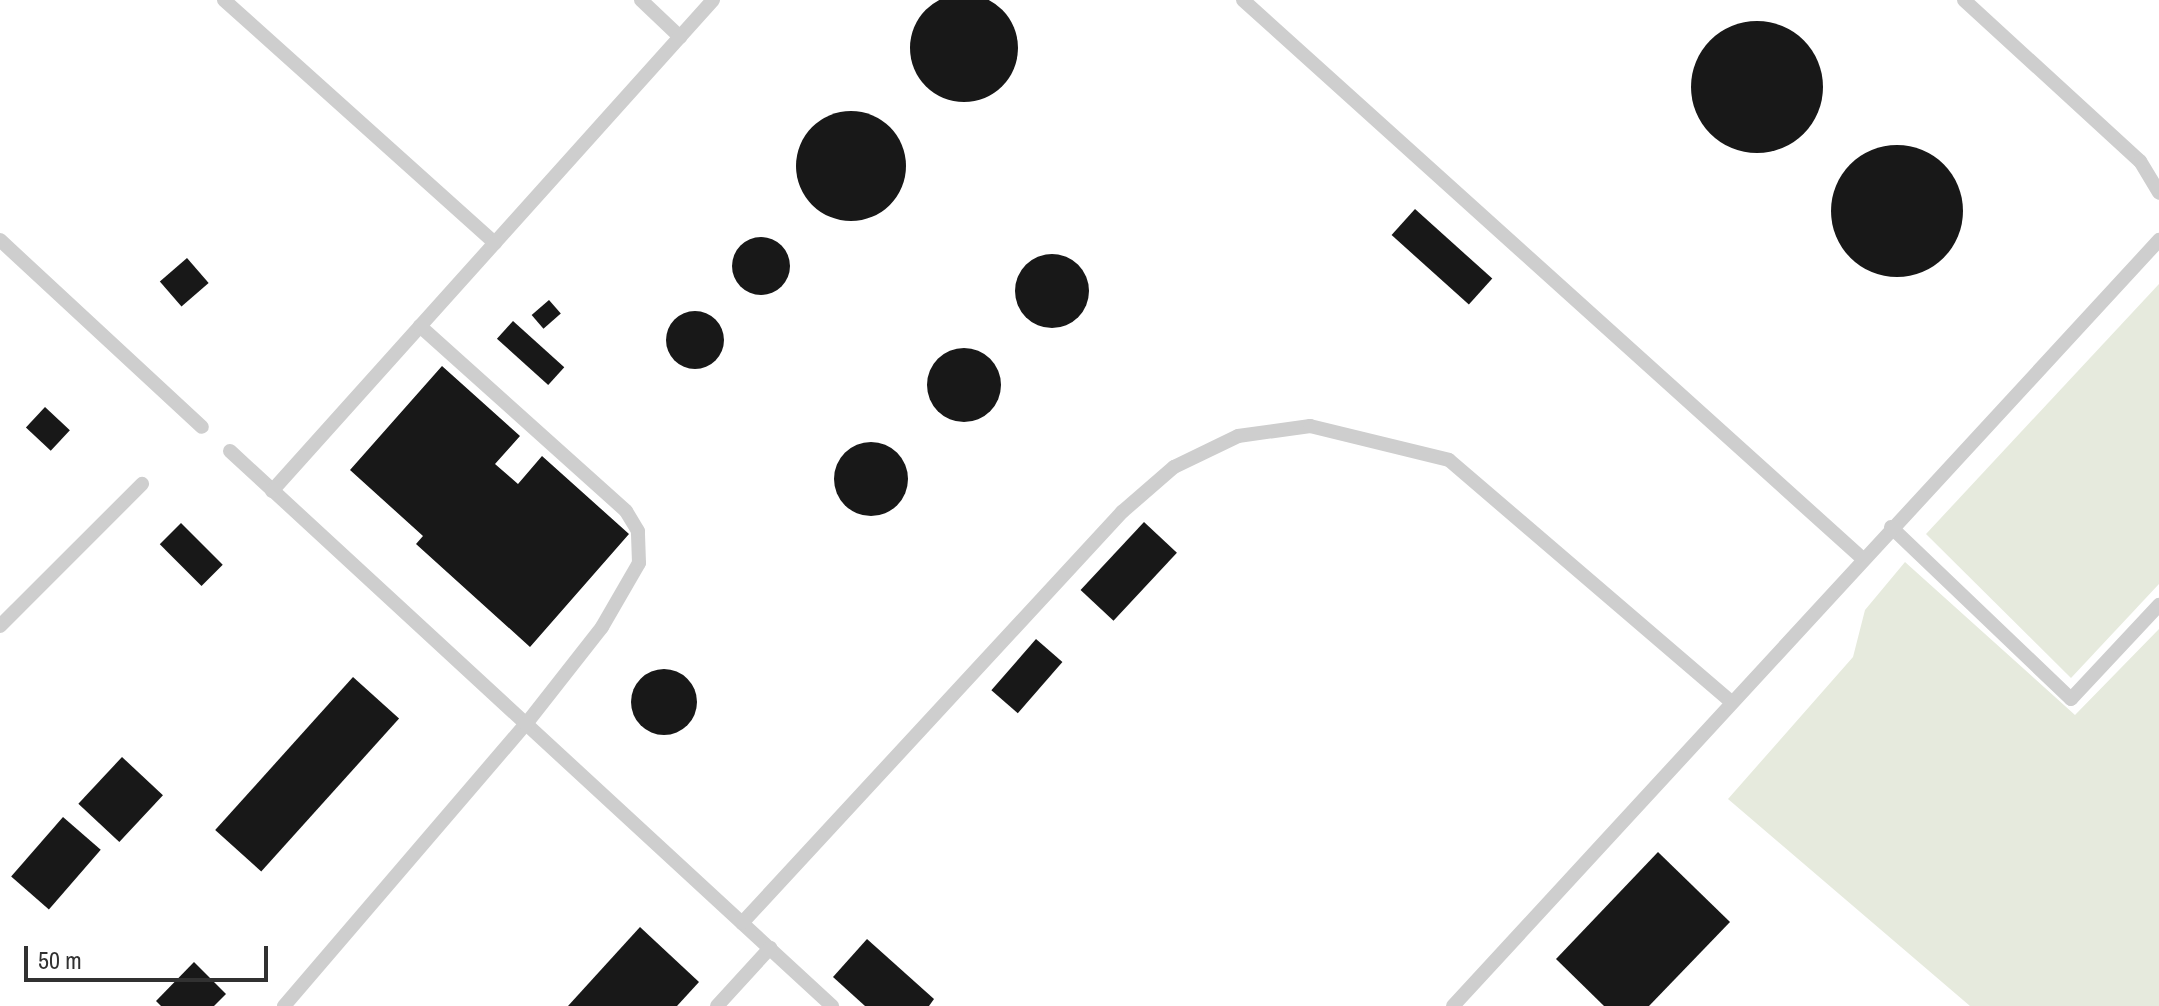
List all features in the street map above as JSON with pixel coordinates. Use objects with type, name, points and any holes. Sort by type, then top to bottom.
[{"type":"lane","points":[[224,0],[495,243]]},
{"type":"lane","points":[[641,0],[680,37]]},
{"type":"lane","points":[[272,491],[713,0]]},
{"type":"lane","points":[[1243,0],[1863,559]]},
{"type":"lane","points":[[1964,0],[2140,161],[2159,193]]},
{"type":"lane","points":[[0,240],[202,427]]},
{"type":"lane","points":[[1453,1006],[1730,701],[2159,240]]},
{"type":"lane","points":[[284,1006],[526,724],[602,627],[639,563],[638,531],[626,511],[420,326]]},
{"type":"lane","points":[[742,923],[1122,512],[1174,467],[1238,436],[1310,426],[1449,460],[1730,701]]},
{"type":"lane","points":[[230,451],[832,1006]]},
{"type":"lane","points":[[0,626],[142,484]]},
{"type":"lane","points":[[1891,527],[2071,699],[2159,605]]},
{"type":"lane","points":[[717,1006],[770,948]]},
{"type":"shaded area","points":[[2159,284],[2159,584],[2071,678],[1926,534]]},
{"type":"shaded area","points":[[1905,562],[2075,715],[2159,629],[2159,1006],[1970,1006],[1728,799],[1853,657],[1865,610]]},
{"type":"building","points":[[964,-6],[985,-2],[1002,10],[1014,27],[1018,48],[1014,69],[1002,86],[985,98],[964,102],[943,98],[926,86],[914,69],[910,48],[914,27],[926,10],[943,-2]]},
{"type":"building","points":[[1757,21],[1782,26],[1804,40],[1818,62],[1823,87],[1818,112],[1804,134],[1782,148],[1757,153],[1732,148],[1710,134],[1696,112],[1691,87],[1696,62],[1710,40],[1732,26]]},
{"type":"building","points":[[851,111],[872,115],[890,127],[902,145],[906,166],[902,187],[890,205],[872,217],[851,221],[830,217],[812,205],[800,187],[796,166],[800,145],[812,127],[830,115]]},
{"type":"building","points":[[1897,145],[1922,150],[1944,164],[1958,186],[1963,211],[1958,236],[1944,258],[1922,272],[1897,277],[1872,272],[1850,258],[1836,236],[1831,211],[1836,186],[1850,164],[1872,150]]},
{"type":"building","points":[[1415,209],[1492,279],[1469,305],[1392,235]]},
{"type":"building","points":[[761,237],[782,245],[790,266],[782,287],[761,295],[740,287],[732,266],[740,245]]},
{"type":"building","points":[[1059,254],[1079,264],[1087,277],[1087,305],[1079,318],[1066,326],[1045,328],[1025,318],[1017,305],[1015,284],[1025,264],[1038,256]]},
{"type":"building","points":[[187,258],[209,283],[181,307],[160,282]]},
{"type":"building","points":[[549,300],[561,314],[543,329],[532,315]]},
{"type":"building","points":[[695,311],[716,319],[724,340],[716,361],[695,369],[674,361],[666,340],[674,319]]},
{"type":"building","points":[[513,321],[564,367],[548,385],[497,339]]},
{"type":"building","points":[[971,348],[991,358],[999,371],[999,399],[991,412],[978,420],[957,422],[937,412],[929,399],[927,378],[937,358],[950,350]]},
{"type":"building","points":[[442,366],[520,436],[495,464],[518,484],[542,456],[629,534],[530,647],[416,544],[423,536],[350,470]]},
{"type":"building","points":[[45,407],[70,430],[51,451],[26,427]]},
{"type":"building","points":[[864,442],[878,442],[892,448],[902,458],[908,479],[906,493],[892,510],[878,516],[864,516],[850,510],[840,500],[834,486],[834,472],[840,458],[850,448]]},
{"type":"building","points":[[1144,522],[1177,553],[1113,621],[1081,590]]},
{"type":"building","points":[[181,523],[223,565],[202,586],[160,544]]},
{"type":"building","points":[[1036,639],[1062,662],[1018,713],[991,690]]},
{"type":"building","points":[[664,669],[677,671],[687,679],[695,689],[695,715],[687,725],[677,733],[664,735],[651,733],[641,725],[633,715],[631,702],[633,689],[641,679],[651,671]]},
{"type":"building","points":[[353,677],[399,718],[261,872],[215,830]]},
{"type":"building","points":[[122,757],[163,795],[119,842],[78,804]]},
{"type":"building","points":[[63,817],[101,850],[49,909],[11,877]]},
{"type":"building","points":[[1658,852],[1730,922],[1649,1006],[1604,1006],[1556,959]]},
{"type":"building","points":[[640,927],[699,982],[677,1006],[568,1006]]},
{"type":"building","points":[[867,939],[934,999],[929,1006],[865,1006],[833,977]]},
{"type":"building","points":[[194,962],[226,994],[214,1006],[161,1006],[156,1001]]}]
